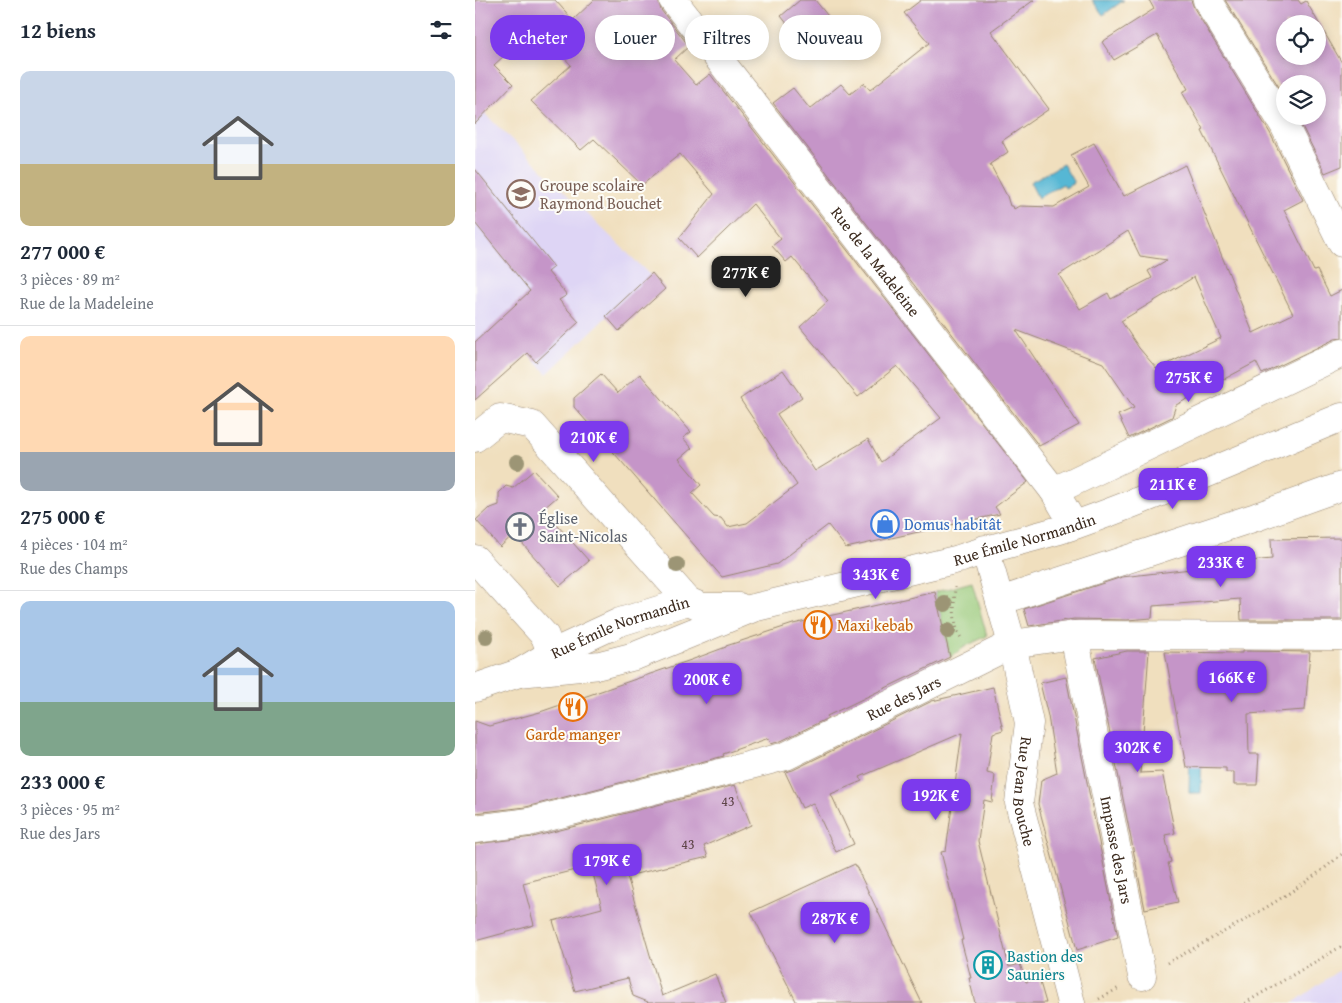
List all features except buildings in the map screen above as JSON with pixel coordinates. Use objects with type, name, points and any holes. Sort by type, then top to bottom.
[{"type":"street","name":"Rue de la Madeleine","points":[[673,0],[1054,491],[1074,525]]},
{"type":"street","points":[[1207,0],[1284,125],[1342,243]]},
{"type":"street","points":[[1054,491],[1342,353]]},
{"type":"street","name":"Rue Émile Normandin","points":[[519,673],[600,665],[635,656],[753,608],[959,559],[985,549],[1074,525],[1170,489],[1342,417]]},
{"type":"street","points":[[475,438],[500,418],[532,425],[689,601]]},
{"type":"street","points":[[1000,600],[1342,486]]},
{"type":"street","name":"Rue Jean Bouche","points":[[985,549],[1012,644],[1029,723],[1019,803],[1071,1003]]},
{"type":"street","points":[[475,559],[545,636],[551,654]]},
{"type":"street","name":"Rue Émile Normandin","points":[[475,688],[519,673],[551,654],[619,622],[689,601],[702,607],[753,608]]},
{"type":"street","name":"Rue des Jars","points":[[475,829],[529,822],[787,756],[1012,644],[1074,635],[1342,636]]},
{"type":"street","name":"Impasse des Jars","points":[[1074,635],[1142,976]]},
{"type":"path","points":[[959,559],[954,600],[958,634],[966,646],[987,656]]},
{"type":"path","points":[[1091,1003],[1237,925],[1319,874],[1342,854]]},
{"type":"path","points":[[1245,1003],[1342,946]]},
{"type":"shaded area","name":"Groupe scolaire Raymond Bouchet","points":[[475,104],[650,275],[547,374],[528,354],[475,400]]},
{"type":"shaded area","points":[[1342,968],[1342,1003],[1293,1003]]},
{"type":"green space","points":[[972,582],[987,636],[966,646],[950,657],[935,592]]},
{"type":"water","points":[[1092,0],[1124,0],[1103,15]]},
{"type":"water","points":[[1063,164],[1074,183],[1065,188],[1063,184],[1038,198],[1030,182]]},
{"type":"water","points":[[1190,745],[1202,746],[1201,793],[1189,793]]},
{"type":"place","name":"Groupe scolaire Raymond Bouchet","points":[[521,194]]},
{"type":"place","name":"Domus habitât","points":[[885,524]]},
{"type":"place","name":"Église Saint-Nicolas","points":[[520,527]]},
{"type":"place","name":"Maxi kebab","points":[[818,625]]},
{"type":"place","name":"Garde manger","points":[[573,707]]},
{"type":"place","name":"Bastion des Sauniers","points":[[988,965]]}]
